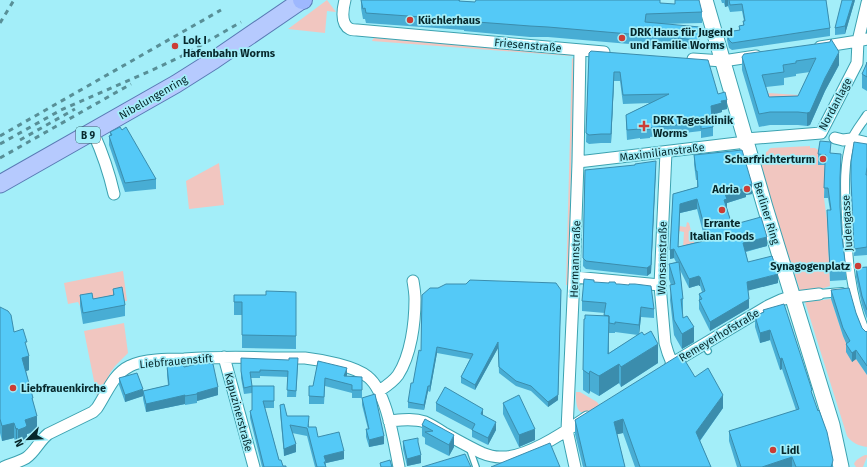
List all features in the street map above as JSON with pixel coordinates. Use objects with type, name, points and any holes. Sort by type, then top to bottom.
[{"type":"main road","name":"Berliner Ring","points":[[705,0],[746,141],[763,207],[793,297],[832,425],[840,467]]},
{"type":"main road","name":"Nibelungenring","points":[[0,184],[176,84],[214,60],[299,1]]},
{"type":"main road","name":"Berliner Ring","points":[[832,425],[851,467]]},
{"type":"street","name":"Friesenstraße","points":[[345,0],[343,14],[344,21],[349,28],[356,30],[616,53]]},
{"type":"street","name":"Nordanlage","points":[[746,141],[830,136],[857,63],[863,40],[867,3]]},
{"type":"street","points":[[812,48],[863,40]]},
{"type":"street","name":"Hermannstraße","points":[[575,467],[567,430],[578,162],[580,50]]},
{"type":"street","points":[[686,59],[723,61],[766,55]]},
{"type":"street","name":"Judengasse","points":[[867,115],[852,139],[847,159],[845,202],[853,290],[858,312],[867,334]]},
{"type":"street","points":[[93,132],[104,158],[114,194]]},
{"type":"street","points":[[830,136],[843,140],[852,139],[867,143]]},
{"type":"street","name":"Maximilianstraße","points":[[578,162],[746,141]]},
{"type":"street","name":"Wonsamstraße","points":[[666,152],[660,285],[665,343],[672,363]]},
{"type":"street","points":[[574,277],[660,285]]},
{"type":"street","points":[[400,467],[389,422],[379,391],[397,376],[404,364],[410,343],[414,316],[415,298],[413,281]]},
{"type":"street","points":[[819,294],[853,290]]},
{"type":"street","name":"Remeyerhofstraße","points":[[660,371],[672,363],[706,347],[768,306],[781,300],[793,297],[819,294]]},
{"type":"street","name":"Liebfrauenstift","points":[[4,467],[26,457],[48,434],[94,412],[98,408],[114,379],[130,366],[139,363],[162,360],[224,357],[305,358],[338,364],[353,369],[368,377],[379,391]]},
{"type":"street","name":"Kapuzinerstraße","points":[[224,357],[254,467]]},
{"type":"street","points":[[389,422],[408,420],[426,423],[469,447],[499,458],[533,449],[567,430],[596,411]]},
{"type":"lane","points":[[469,447],[476,467]]},
{"type":"shaded area","points":[[327,0],[336,12],[327,11],[325,33],[288,29]]},
{"type":"shaded area","points":[[374,38],[570,54],[573,55],[372,41]]},
{"type":"shaded area","points":[[574,57],[568,285],[566,285],[572,59]]},
{"type":"shaded area","points":[[768,93],[799,95],[801,98],[772,107]]},
{"type":"shaded area","points":[[810,146],[810,148],[815,148],[820,151],[826,166],[824,198],[827,221],[830,286],[800,291],[782,240],[759,161],[763,160],[766,152],[771,148]]},
{"type":"shaded area","points":[[219,163],[224,205],[189,209],[186,181]]},
{"type":"shaded area","points":[[687,222],[689,223],[695,246],[683,248],[684,232],[679,231],[679,226],[686,227]]},
{"type":"shaded area","points":[[123,271],[127,301],[80,306],[78,302],[68,304],[64,283]]},
{"type":"shaded area","points":[[831,299],[843,336],[850,350],[867,375],[867,447],[856,444],[847,436],[805,302]]},
{"type":"shaded area","points":[[124,323],[128,353],[110,373],[98,401],[84,331]]},
{"type":"shaded area","points":[[576,392],[580,392],[597,402],[599,405],[587,412],[580,412],[577,406]]},
{"type":"shaded area","points":[[867,455],[867,457],[863,467],[856,467],[854,464],[856,461]]},
{"type":"building","points":[[361,0],[459,0],[475,2],[476,0],[660,0],[660,3],[675,4],[675,0],[699,0],[702,12],[646,14],[645,22],[700,27],[699,40],[366,13],[365,8],[363,9]]},
{"type":"building","points":[[729,0],[826,0],[830,28],[732,43],[729,40],[727,32],[740,30],[739,26],[744,25],[743,21],[745,21],[742,4],[730,5]]},
{"type":"building","points":[[842,0],[853,0],[845,26],[835,28]]},
{"type":"building","points":[[831,39],[839,52],[825,78],[810,112],[770,112],[759,114],[742,57],[744,54],[830,42]],"holes":[[[816,58],[798,96],[769,97],[762,75],[784,72],[783,65],[796,63],[796,61]]]},
{"type":"building","points":[[591,51],[708,60],[718,94],[725,92],[727,100],[711,106],[713,127],[701,129],[701,122],[649,128],[650,129],[627,130],[626,115],[669,94],[623,95],[620,72],[614,72],[611,134],[589,135],[586,133],[589,53]]},
{"type":"building","points":[[867,62],[867,77],[862,74]]},
{"type":"building","points":[[120,127],[122,130],[126,127],[156,179],[125,183],[109,136],[112,135],[110,132]]},
{"type":"building","points":[[820,141],[831,142],[830,153],[841,154],[840,207],[846,269],[830,270],[827,210],[831,210],[828,188],[824,188],[826,155],[818,154]]},
{"type":"building","points":[[854,142],[867,144],[867,247],[854,249],[851,162]]},
{"type":"building","points":[[742,150],[752,184],[746,186],[746,188],[725,194],[727,199],[724,200],[732,225],[761,217],[767,237],[743,243],[748,262],[772,256],[778,274],[747,282],[749,299],[710,322],[699,300],[702,299],[699,294],[705,291],[700,277],[689,279],[674,249],[670,250],[673,194],[698,187],[694,155]],"holes":[[[697,199],[708,240],[678,247],[680,204]]]},
{"type":"building","points":[[656,161],[651,265],[647,268],[586,261],[583,258],[585,170],[635,165]]},
{"type":"building","points":[[679,262],[683,299],[681,299],[683,318],[687,316],[694,327],[682,334],[674,320],[670,285],[675,284],[669,264]]},
{"type":"building","points":[[867,267],[867,310],[862,296],[856,268]]},
{"type":"building","points":[[584,279],[594,280],[594,282],[615,282],[616,284],[651,286],[654,309],[641,307],[639,325],[615,322],[615,324],[609,323],[609,316],[604,315],[606,303],[582,301]]},
{"type":"building","points":[[470,280],[556,283],[561,290],[558,395],[548,402],[531,386],[516,381],[499,367],[498,342],[475,385],[461,377],[473,354],[437,347],[430,386],[428,386],[424,405],[408,402],[419,350],[421,351],[422,295],[430,288],[438,288],[446,284],[466,284]]},
{"type":"building","points":[[122,287],[125,305],[83,313],[80,295],[92,293],[93,299],[114,295],[113,289]]},
{"type":"building","points":[[849,288],[862,328],[866,332],[867,331],[867,366],[856,350],[852,353],[846,344],[850,341],[843,328],[831,290]]},
{"type":"building","points":[[266,291],[296,292],[296,336],[242,335],[242,302],[234,302],[234,295],[266,295]]},
{"type":"building","points":[[784,304],[812,390],[811,391],[827,432],[833,460],[831,467],[796,467],[792,457],[762,467],[741,467],[729,431],[799,409],[782,358],[780,359],[770,330],[760,333],[755,316],[764,312],[763,310]]},
{"type":"building","name":"Liebfrauenkirche","points":[[0,307],[8,311],[11,315],[14,332],[23,329],[27,342],[25,342],[29,356],[22,358],[37,416],[25,420],[27,426],[18,430],[17,428],[16,429],[14,423],[2,426],[0,419]]},
{"type":"building","points":[[585,315],[609,316],[608,354],[642,332],[644,335],[651,331],[658,344],[621,367],[619,364],[599,376],[590,371],[589,374],[583,370]]},
{"type":"building","points":[[681,354],[695,377],[708,368],[723,395],[696,432],[711,467],[640,467],[623,419],[614,422],[625,467],[586,467],[575,420]]},
{"type":"building","points":[[241,358],[289,360],[289,358],[298,358],[296,391],[287,390],[288,371],[260,370],[260,372],[250,372],[252,386],[244,388],[241,371]]},
{"type":"building","points":[[318,361],[347,368],[344,376],[362,377],[362,390],[352,390],[352,385],[325,378],[324,397],[309,396],[309,386],[313,386]]},
{"type":"building","points":[[205,362],[213,364],[218,387],[197,394],[185,395],[146,404],[143,391],[169,385],[167,366],[183,363],[184,367]]},
{"type":"building","points":[[137,373],[143,389],[125,395],[119,378]]},
{"type":"building","points":[[252,386],[274,386],[274,401],[263,401],[279,460],[281,460],[283,466],[286,467],[264,467],[250,411],[252,410]]},
{"type":"building","points":[[445,387],[483,409],[481,414],[496,422],[488,438],[472,430],[475,424],[436,403]]},
{"type":"building","points":[[375,394],[384,436],[369,440],[366,429],[369,429],[362,398]]},
{"type":"building","points":[[519,395],[535,429],[519,435],[503,403]]},
{"type":"building","points":[[284,404],[287,416],[309,416],[308,427],[316,427],[318,437],[339,432],[344,451],[324,456],[326,467],[317,467],[307,428],[290,425],[296,444],[284,449],[280,405]]},
{"type":"building","points":[[425,419],[454,435],[449,445],[425,432],[433,431],[422,425]]},
{"type":"building","points":[[418,438],[421,455],[407,459],[403,441]]},
{"type":"building","points":[[550,443],[560,467],[491,467]]},
{"type":"building","points":[[465,454],[471,467],[422,467]]},
{"type":"building","points":[[390,460],[392,467],[381,467],[380,463]]},
{"type":"railway","points":[[0,23],[14,0]]},
{"type":"railway","points":[[0,136],[221,10]]},
{"type":"railway","points":[[0,144],[61,110],[184,55],[241,22]]},
{"type":"railway","points":[[0,158],[131,84]]},
{"type":"railway","points":[[20,140],[75,109]]},
{"type":"place","name":"Küchlerhaus","points":[[410,20]]},
{"type":"place","name":"DRK Haus für Jugend und Familie Worms","points":[[622,38]]},
{"type":"place","name":"Lok I Hafenbahn Worms","points":[[175,46]]},
{"type":"place","name":"DRK Tagesklinik Worms","points":[[644,126]]},
{"type":"place","name":"Scharfrichterturm","points":[[823,159]]},
{"type":"place","name":"Adria","points":[[747,189]]},
{"type":"place","name":"Errante Italian Foods","points":[[722,210]]},
{"type":"place","name":"Synagogenplatz","points":[[858,266]]},
{"type":"place","name":"Liebfrauenkirche","points":[[13,388]]},
{"type":"place","name":"Lidl","points":[[773,450]]}]
